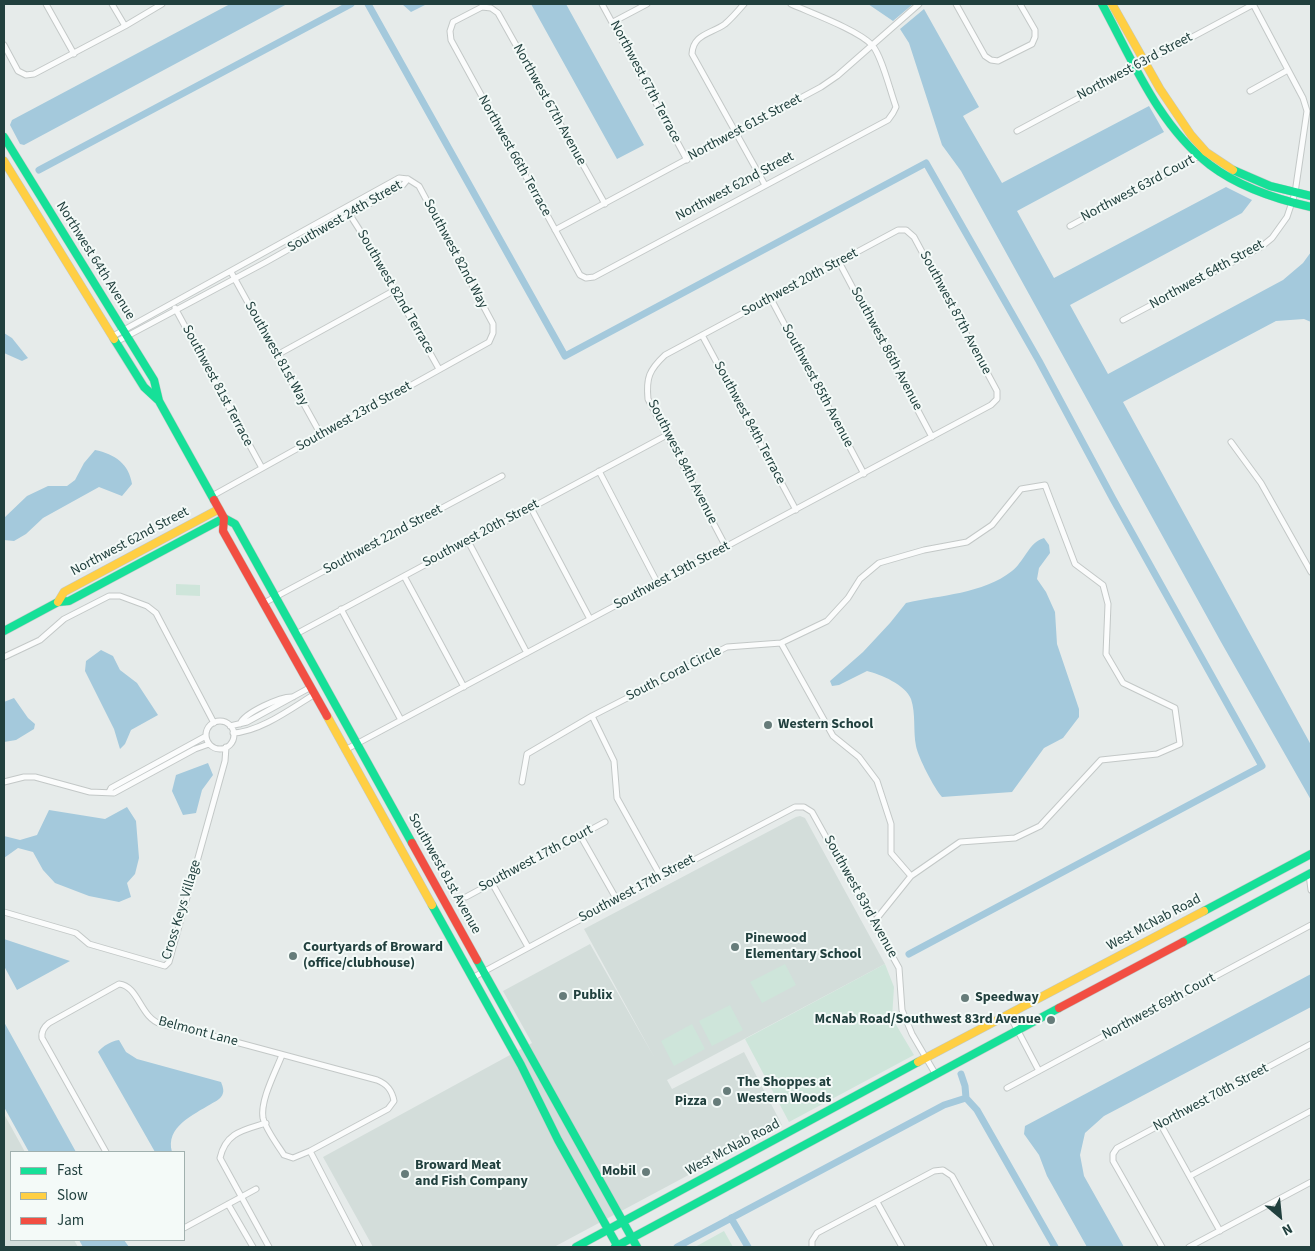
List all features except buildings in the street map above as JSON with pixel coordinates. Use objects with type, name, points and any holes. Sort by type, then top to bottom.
[{"type":"street","points":[[46,4],[74,54]]},
{"type":"street","points":[[112,4],[125,26]]},
{"type":"street","points":[[4,45],[18,71],[26,75],[34,74],[74,54],[162,4]]},
{"type":"street","name":"Northwest 67th Terrace","points":[[602,4],[686,160]]},
{"type":"street","points":[[613,22],[647,4]]},
{"type":"street","points":[[744,4],[723,25],[699,38],[692,45],[692,54],[765,185]]},
{"type":"street","points":[[791,4],[855,34],[872,45]]},
{"type":"street","name":"Northwest 61st Street","points":[[555,230],[821,87],[919,4]]},
{"type":"street","points":[[956,4],[985,56],[990,60],[998,61],[1032,44],[1035,37],[1035,30],[1020,4]]},
{"type":"street","points":[[1102,4],[1159,108],[1178,135],[1199,156],[1233,180],[1266,196],[1311,207]]},
{"type":"street","points":[[1112,4],[1168,103],[1206,152],[1238,172],[1269,186],[1311,196]]},
{"type":"street","name":"Northwest 63rd Street","points":[[1017,130],[1254,4]]},
{"type":"street","name":"Northwest 64th Street","points":[[1123,320],[1261,247],[1280,228],[1287,217],[1295,193],[1307,111],[1303,98],[1254,4]]},
{"type":"street","name":"Northwest 66th Terrace","points":[[491,8],[482,7],[453,22],[450,31],[451,40],[580,275],[586,278]]},
{"type":"street","name":"Northwest 67th Avenue","points":[[491,8],[498,12],[605,204]]},
{"type":"street","name":"Northwest 62nd Street","points":[[586,278],[594,277],[888,120],[896,107],[882,64],[872,45]]},
{"type":"street","points":[[1250,91],[1288,70]]},
{"type":"street","name":"Northwest 64th Avenue","points":[[4,137],[154,380],[159,401],[212,496]]},
{"type":"street","name":"Northwest 63rd Court","points":[[1070,226],[1206,152]]},
{"type":"street","name":"Northwest 64th Avenue","points":[[4,161],[144,387],[159,401]]},
{"type":"street","points":[[15,180],[26,174]]},
{"type":"street","name":"Southwest 24th Street","points":[[126,334],[172,304],[399,178],[408,179]]},
{"type":"street","name":"Southwest 24th Street","points":[[115,339],[176,311],[235,279],[403,185],[408,179]]},
{"type":"street","name":"Southwest 82nd Way","points":[[408,179],[419,186],[493,324],[493,333]]},
{"type":"street","name":"Southwest 82nd Terrace","points":[[350,215],[373,251],[439,369]]},
{"type":"street","name":"Southwest 20th Street","points":[[648,375],[654,365],[665,355],[898,230],[906,230]]},
{"type":"street","name":"Southwest 87th Avenue","points":[[906,230],[914,236],[924,254],[997,391],[997,399]]},
{"type":"street","points":[[59,251],[63,249],[74,251]]},
{"type":"street","name":"Southwest 86th Avenue","points":[[839,262],[932,437]]},
{"type":"street","name":"Southwest 81st Way","points":[[230,272],[322,435]]},
{"type":"street","points":[[277,355],[395,290]]},
{"type":"street","name":"Southwest 85th Avenue","points":[[771,298],[864,474]]},
{"type":"street","name":"Southwest 81st Terrace","points":[[172,304],[262,468]]},
{"type":"street","name":"Southwest 23rd Street","points":[[212,496],[488,342],[493,333]]},
{"type":"street","name":"Southwest 84th Terrace","points":[[702,336],[796,510]]},
{"type":"street","name":"Southwest 84th Avenue","points":[[648,375],[648,399],[726,547]]},
{"type":"street","name":"Southwest 19th Street","points":[[346,750],[992,405],[997,399]]},
{"type":"street","name":"Southwest 20th Street","points":[[296,634],[666,435]]},
{"type":"street","points":[[1231,442],[1261,483],[1311,572]]},
{"type":"street","points":[[599,471],[658,584]]},
{"type":"street","name":"Southwest 22nd Street","points":[[264,603],[502,476]]},
{"type":"street","name":"South Coral Circle","points":[[522,782],[527,754],[592,716],[727,647],[781,643],[828,621],[848,598],[860,579],[879,563],[924,550],[967,542],[992,525],[1021,488],[1045,485],[1075,564],[1103,585],[1108,604],[1106,654],[1123,682],[1175,708],[1180,744],[1157,754],[1101,760],[1040,826],[1015,838],[960,842],[912,876]]},
{"type":"street","name":"Southwest 81st Avenue","points":[[212,496],[224,518],[224,531],[521,1064],[558,1140],[617,1247]]},
{"type":"street","points":[[531,508],[590,619]]},
{"type":"street","name":"Northwest 62nd Street","points":[[58,602],[64,592],[219,509]]},
{"type":"street","name":"Northwest 62nd Street","points":[[4,631],[58,602],[69,601],[224,518]]},
{"type":"street","name":"Southwest 81st Avenue","points":[[224,518],[235,524],[637,1247]]},
{"type":"street","points":[[468,542],[527,653]]},
{"type":"street","points":[[144,561],[148,554],[148,547]]},
{"type":"street","points":[[404,576],[464,687]]},
{"type":"street","points":[[4,657],[40,640],[64,619],[109,596],[120,596],[147,606],[156,613],[214,723]]},
{"type":"street","points":[[341,610],[402,720]]},
{"type":"street","points":[[781,643],[833,736],[859,757],[877,781],[891,824],[892,853],[912,876],[874,922]]},
{"type":"street","points":[[240,724],[244,717],[279,699],[313,691]]},
{"type":"street","points":[[233,733],[249,730],[268,721],[313,691]]},
{"type":"street","points":[[230,726],[240,724],[263,714],[294,697]]},
{"type":"street","points":[[263,714],[268,721]]},
{"type":"street","points":[[592,716],[614,761],[617,798],[661,877]]},
{"type":"street","points":[[221,721],[230,726],[233,733],[232,742],[226,746],[216,748],[209,744],[206,736],[209,726],[221,721]]},
{"type":"street","points":[[109,792],[111,788],[206,736]]},
{"type":"street","points":[[4,782],[24,777],[35,777],[90,792],[114,792],[200,746],[209,744]]},
{"type":"street","name":"Cross Keys Village","points":[[4,912],[76,933],[90,944],[165,966],[168,962],[226,761],[226,746]]},
{"type":"street","name":"Southwest 17th Street","points":[[472,978],[795,807],[804,807]]},
{"type":"street","name":"Southwest 83rd Avenue","points":[[804,807],[812,812],[899,968],[902,1010],[912,1034],[936,1075]]},
{"type":"street","name":"Southwest 17th Court","points":[[466,897],[606,822]]},
{"type":"street","points":[[580,835],[617,900]]},
{"type":"street","name":"West McNab Road","points":[[576,1247],[926,1058],[1311,854]]},
{"type":"street","points":[[617,1247],[1017,1030],[1310,874],[1311,890]]},
{"type":"street","points":[[492,883],[528,947]]},
{"type":"street","name":"Northwest 69th Court","points":[[1007,1088],[1311,925]]},
{"type":"street","name":"Belmont Lane","points":[[105,1151],[41,1034],[50,1023],[119,984],[126,984],[131,989],[152,1021],[282,1055],[377,1080],[385,1083],[393,1094],[394,1101],[388,1109],[310,1152],[293,1158],[284,1155],[266,1123],[262,1110],[270,1083],[282,1055]]},
{"type":"street","points":[[1009,1014],[1039,1071]]},
{"type":"street","name":"Northwest 70th Street","points":[[1162,1247],[1113,1161],[1113,1154],[1117,1148],[1311,1044]]},
{"type":"street","points":[[1190,1176],[1311,1111]]},
{"type":"street","points":[[266,1123],[235,1133],[222,1149],[220,1158],[268,1247]]},
{"type":"street","points":[[1161,1125],[1220,1231]]},
{"type":"street","points":[[310,1152],[360,1247]]},
{"type":"street","points":[[812,1244],[817,1233],[934,1171],[943,1170],[952,1176],[991,1247]]},
{"type":"street","points":[[1189,1247],[1311,1182]]},
{"type":"street","points":[[185,1227],[256,1188]]},
{"type":"street","points":[[877,1202],[902,1247]]},
{"type":"street","points":[[228,1204],[253,1247]]},
{"type":"shaded area","points":[[800,816],[805,818],[885,964],[667,1080],[672,1089],[744,1052],[782,1125],[554,1247],[373,1247],[323,1157],[532,1043],[503,991],[590,944],[654,1057],[584,929]]},
{"type":"shaded area","points":[[4,1114],[24,1151],[10,1151],[10,1241],[75,1241],[78,1247],[4,1247]]},
{"type":"green space","points":[[176,584],[200,585],[200,596],[176,595]]},
{"type":"green space","points":[[785,964],[796,985],[762,1003],[750,982]]},
{"type":"green space","points":[[885,964],[894,987],[892,1018],[914,1055],[789,1122],[745,1039]]},
{"type":"green space","points":[[730,1005],[743,1030],[712,1046],[699,1021]]},
{"type":"green space","points":[[692,1024],[705,1049],[674,1066],[661,1041]]},
{"type":"green space","points":[[724,1231],[733,1247],[695,1247]]},
{"type":"water","points":[[230,4],[287,4],[24,145],[20,144],[10,125],[12,120]]},
{"type":"water","points":[[402,4],[427,4],[411,12]]},
{"type":"water","points":[[531,4],[566,4],[644,145],[617,159]]},
{"type":"water","points":[[868,4],[913,4],[893,21]]},
{"type":"water","points":[[924,9],[979,107],[963,116],[1002,183],[1149,106],[1164,132],[1017,211],[1054,278],[1226,187],[1252,200],[1242,213],[1070,305],[1108,374],[1283,280],[1303,263],[1311,252],[1311,322],[1304,319],[1276,321],[1123,402],[1311,745],[1311,800],[1221,642],[961,171],[942,145],[909,43],[900,29]]},
{"type":"water","points":[[4,333],[12,338],[28,358],[22,361],[4,353]]},
{"type":"water","points":[[95,450],[115,457],[128,471],[132,484],[122,496],[99,487],[43,518],[26,534],[14,541],[4,540],[4,518],[27,496],[48,486],[67,486],[75,480],[84,463]]},
{"type":"water","points":[[1044,538],[1049,545],[1050,553],[1039,568],[1037,579],[1046,592],[1055,612],[1057,644],[1079,709],[1079,717],[1063,738],[1044,748],[1012,792],[942,797],[931,780],[917,751],[913,705],[904,689],[885,677],[867,671],[839,685],[832,686],[830,681],[863,652],[906,603],[961,593],[1001,579],[1020,563],[1034,544]]},
{"type":"water","points":[[101,650],[113,656],[120,670],[137,683],[158,715],[131,730],[125,744],[120,749],[114,729],[85,671],[86,661]]},
{"type":"water","points":[[14,698],[28,718],[35,724],[34,729],[16,740],[4,742],[4,702]]},
{"type":"water","points":[[208,763],[213,775],[202,790],[196,813],[183,815],[172,791],[176,775]]},
{"type":"water","points":[[127,807],[136,821],[139,858],[135,874],[127,883],[131,897],[119,902],[89,896],[55,883],[43,870],[33,852],[18,848],[4,858],[4,836],[20,840],[37,835],[49,810],[105,819]]},
{"type":"water","points":[[4,939],[70,961],[17,990],[4,966]]},
{"type":"water","points":[[1311,974],[1311,1007],[1104,1116],[1085,1133],[1080,1155],[1084,1176],[1124,1247],[1087,1247],[1047,1176],[1039,1155],[1024,1134],[1025,1126]]},
{"type":"water","points":[[4,1022],[75,1151],[28,1151],[4,1107]]},
{"type":"water","points":[[119,1040],[126,1052],[137,1059],[221,1082],[223,1091],[220,1098],[189,1117],[177,1129],[171,1143],[172,1151],[154,1151],[98,1052],[113,1041]]},
{"type":"water","points":[[80,1241],[125,1241],[129,1247],[83,1247]]},
{"type":"waterway","points":[[39,170],[351,4]]},
{"type":"waterway","points":[[368,4],[565,356],[926,163],[1039,361],[1113,499],[1262,766],[909,954]]},
{"type":"waterway","points":[[961,1074],[966,1098]]},
{"type":"waterway","points":[[677,1247],[944,1105],[966,1098],[977,1110],[1055,1247]]},
{"type":"waterway","points":[[731,1218],[748,1247]]},
{"type":"traffic: fast","points":[[1102,4],[1136,69],[1161,111],[1175,131],[1192,149],[1221,173],[1245,186],[1271,196],[1311,207]]},
{"type":"traffic: fast","points":[[4,137],[154,380],[159,401],[214,500]]},
{"type":"traffic: fast","points":[[1233,170],[1270,186],[1311,196]]},
{"type":"traffic: fast","points":[[114,339],[144,387],[158,400]]},
{"type":"traffic: fast","points":[[224,518],[235,524],[412,843]]},
{"type":"traffic: fast","points":[[4,631],[58,602],[69,601],[224,518]]},
{"type":"traffic: fast","points":[[1204,911],[1311,854]]},
{"type":"traffic: fast","points":[[1183,942],[1311,873]]},
{"type":"traffic: fast","points":[[432,905],[521,1065],[558,1140],[618,1247]]},
{"type":"traffic: fast","points":[[477,960],[637,1247]]},
{"type":"traffic: fast","points":[[615,1247],[1059,1008]]},
{"type":"traffic: fast","points":[[576,1247],[918,1062]]},
{"type":"traffic: slow","points":[[1112,4],[1160,89],[1191,135],[1206,152],[1233,170]]},
{"type":"traffic: slow","points":[[4,161],[114,339]]},
{"type":"traffic: slow","points":[[58,602],[64,592],[219,509]]},
{"type":"traffic: slow","points":[[327,716],[432,905]]},
{"type":"traffic: slow","points":[[918,1062],[1204,911]]},
{"type":"traffic: jam","points":[[214,500],[224,518],[223,531],[327,716]]},
{"type":"traffic: jam","points":[[412,843],[477,960]]},
{"type":"traffic: jam","points":[[1059,1008],[1183,942]]},
{"type":"place","name":"Western School","points":[[768,725]]},
{"type":"place","name":"Pinewood Elementary School","points":[[735,947]]},
{"type":"place","name":"Courtyards of Broward (office/clubhouse)","points":[[293,956]]},
{"type":"place","name":"Publix","points":[[563,996]]},
{"type":"place","name":"Speedway","points":[[965,998]]},
{"type":"place","name":"McNab Road/Southwest 83rd Avenue","points":[[1051,1020]]},
{"type":"place","name":"The Shoppes at Western Woods","points":[[727,1091]]},
{"type":"place","name":"Pizza","points":[[717,1102]]},
{"type":"place","name":"Mobil","points":[[646,1172]]},
{"type":"place","name":"Broward Meat and Fish Company","points":[[405,1174]]}]
